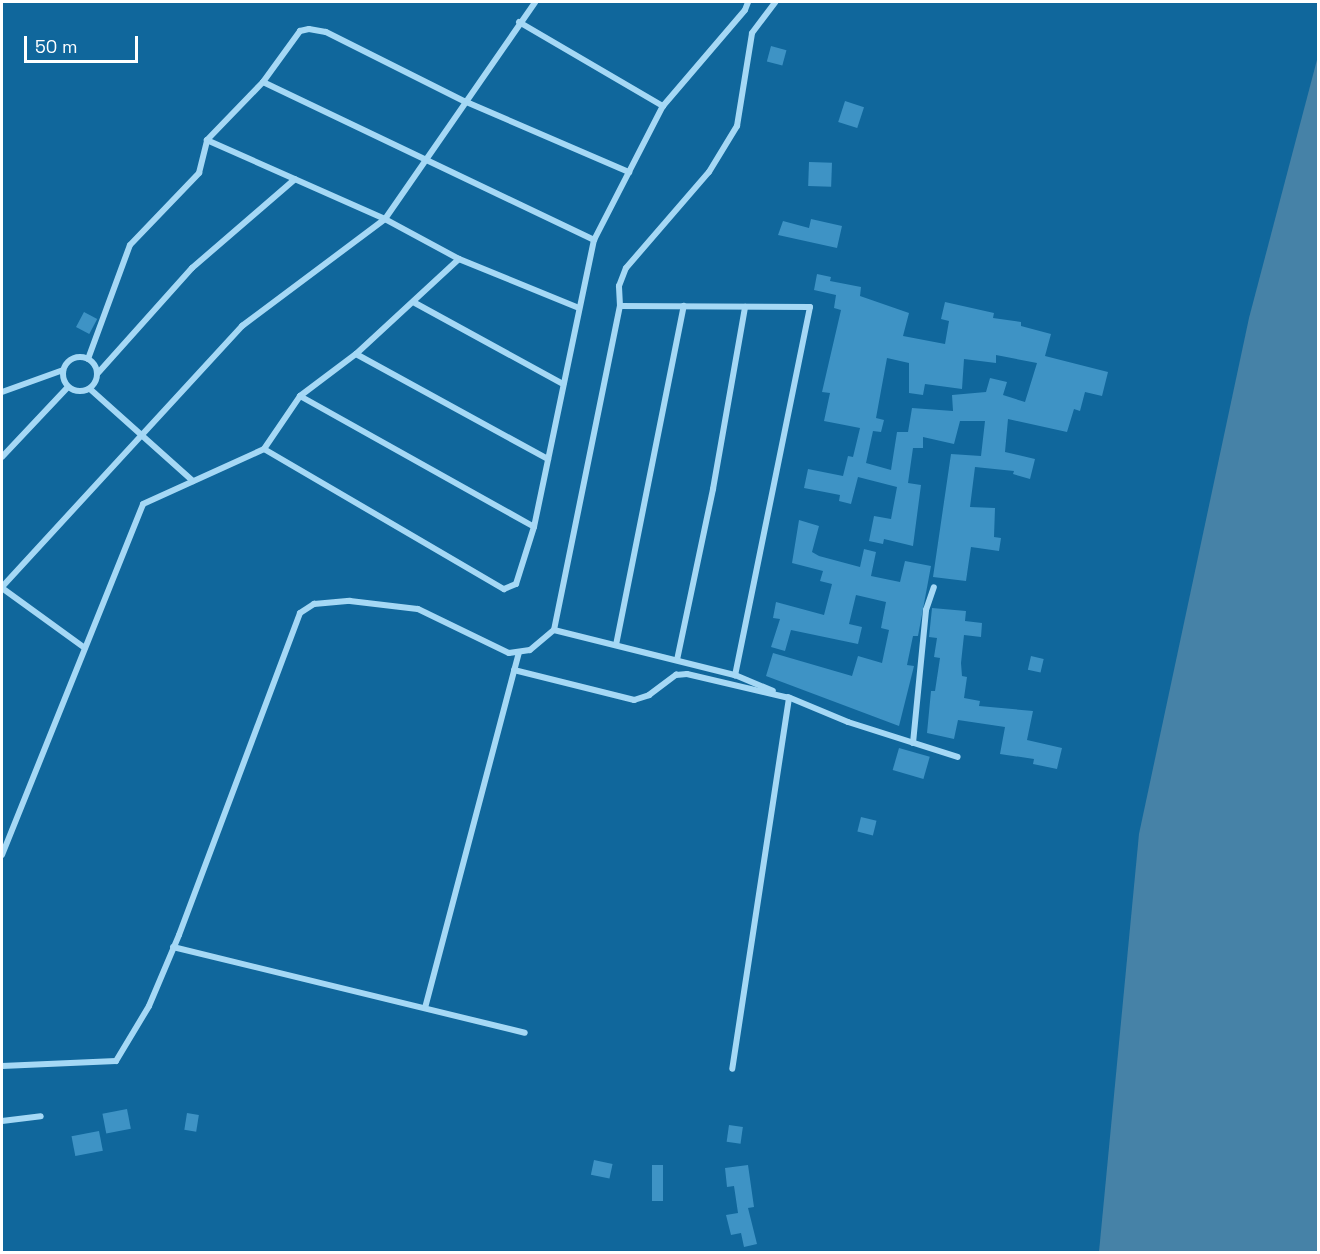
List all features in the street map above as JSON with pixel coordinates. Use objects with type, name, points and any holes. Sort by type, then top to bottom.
[{"type":"street","points":[[85,648],[2,587],[142,439],[242,326],[385,219],[464,101],[535,2]]},
{"type":"street","points":[[264,449],[504,589],[516,584],[534,527],[594,240],[663,106],[745,10],[748,2]]},
{"type":"street","points":[[2,1066],[116,1061],[149,1006],[300,613],[314,604],[350,601],[418,609],[509,653],[530,650],[555,630],[620,306],[619,286],[626,268],[709,172],[737,126],[752,33],[775,2]]},
{"type":"street","points":[[519,22],[663,106]]},
{"type":"street","points":[[88,358],[127,251],[199,173],[207,141],[263,82],[300,31],[309,29],[326,32],[464,101],[629,172]]},
{"type":"street","points":[[263,82],[594,240]]},
{"type":"street","points":[[207,141],[385,219],[459,260],[579,308]]},
{"type":"street","points":[[63,370],[68,387],[79,392],[90,389],[98,373],[192,268],[295,179]]},
{"type":"street","points":[[2,855],[143,504],[264,449],[300,396],[356,354],[415,303],[459,260]]},
{"type":"street","points":[[415,303],[563,384]]},
{"type":"street","points":[[620,306],[810,307],[735,675]]},
{"type":"street","points":[[616,645],[684,306]]},
{"type":"street","points":[[676,660],[713,489],[745,307]]},
{"type":"street","points":[[356,354],[548,459]]},
{"type":"street","points":[[2,392],[63,370],[76,357],[88,358]]},
{"type":"street","points":[[88,358],[98,373]]},
{"type":"street","points":[[2,458],[68,387]]},
{"type":"street","points":[[90,389],[142,439],[193,481]]},
{"type":"street","points":[[300,396],[534,527]]},
{"type":"street","points":[[913,743],[926,610],[934,587]]},
{"type":"street","points":[[555,630],[735,675],[848,722],[958,757]]},
{"type":"street","points":[[425,1008],[519,652]]},
{"type":"street","points":[[514,670],[634,700],[649,695],[676,675],[687,674],[789,698]]},
{"type":"street","points":[[732,1070],[789,698]]},
{"type":"street","points":[[173,947],[525,1033]]},
{"type":"street","points":[[2,1121],[41,1116]]},
{"type":"water","points":[[1318,56],[1318,1252],[1099,1252],[1139,834],[1249,318]]},
{"type":"building","points":[[771,46],[786,50],[782,66],[767,61]]},
{"type":"building","points":[[845,101],[864,107],[857,128],[838,122]]},
{"type":"building","points":[[809,162],[832,163],[831,187],[808,186]]},
{"type":"building","points":[[811,219],[842,226],[837,248],[778,235],[783,221],[809,228]]},
{"type":"building","points":[[817,274],[831,277],[830,281],[861,287],[860,296],[909,313],[903,336],[945,344],[949,321],[941,319],[945,302],[994,313],[993,318],[1021,322],[1021,326],[1051,334],[1045,356],[1108,372],[1102,396],[1085,392],[1080,411],[1074,409],[1067,432],[1008,419],[1005,452],[1035,459],[1030,479],[1013,474],[1014,471],[975,467],[970,507],[995,508],[994,537],[1001,538],[999,551],[971,547],[966,581],[933,577],[951,454],[981,456],[985,421],[960,421],[954,444],[923,437],[923,448],[913,448],[908,483],[921,485],[913,546],[884,539],[883,544],[869,541],[874,516],[891,519],[897,487],[858,477],[851,504],[839,501],[840,495],[804,488],[808,469],[843,476],[848,456],[853,457],[860,428],[824,421],[830,393],[822,392],[841,310],[834,308],[836,295],[814,290]],"holes":[[[996,355],[1037,363],[1025,402],[1003,395],[1007,382],[990,378],[986,392],[952,395],[953,411],[912,408],[908,432],[897,432],[891,470],[866,463],[873,431],[881,432],[884,420],[876,418],[887,358],[909,363],[909,393],[923,395],[925,384],[962,389],[964,359],[996,363]]]},
{"type":"building","points":[[84,312],[97,319],[89,334],[76,327]]},
{"type":"building","points":[[799,520],[819,526],[812,552],[819,556],[860,567],[864,549],[876,552],[871,576],[900,582],[905,561],[931,566],[918,636],[913,636],[907,665],[914,666],[899,726],[766,676],[773,653],[852,676],[858,656],[882,663],[889,630],[881,628],[886,602],[856,595],[849,624],[862,627],[858,644],[791,630],[785,651],[771,647],[780,619],[773,618],[776,602],[824,615],[832,584],[820,581],[823,571],[792,563]]},
{"type":"building","points":[[932,608],[966,611],[965,621],[982,623],[981,637],[964,635],[961,663],[962,676],[967,677],[964,698],[980,701],[979,706],[1033,711],[1027,740],[1062,748],[1057,769],[1033,764],[1034,759],[1000,754],[1005,727],[958,720],[954,739],[927,733],[931,691],[935,691],[940,658],[934,657],[937,638],[929,637]]},
{"type":"building","points":[[1031,656],[1044,659],[1041,673],[1028,670]]},
{"type":"building","points":[[899,748],[930,757],[923,779],[893,770]]},
{"type":"building","points":[[861,817],[877,821],[873,835],[857,832]]},
{"type":"building","points":[[127,1109],[131,1129],[106,1133],[102,1114]]},
{"type":"building","points":[[187,1113],[199,1115],[196,1132],[184,1130]]},
{"type":"building","points":[[729,1125],[743,1127],[740,1144],[727,1142]]},
{"type":"building","points":[[99,1131],[103,1151],[75,1156],[72,1136]]},
{"type":"building","points":[[594,1160],[613,1164],[609,1179],[591,1175]]},
{"type":"building","points":[[652,1165],[663,1165],[663,1201],[652,1201]]},
{"type":"building","points":[[748,1165],[754,1207],[748,1208],[757,1244],[744,1247],[741,1233],[731,1235],[726,1215],[738,1213],[734,1186],[727,1187],[725,1168]]}]
